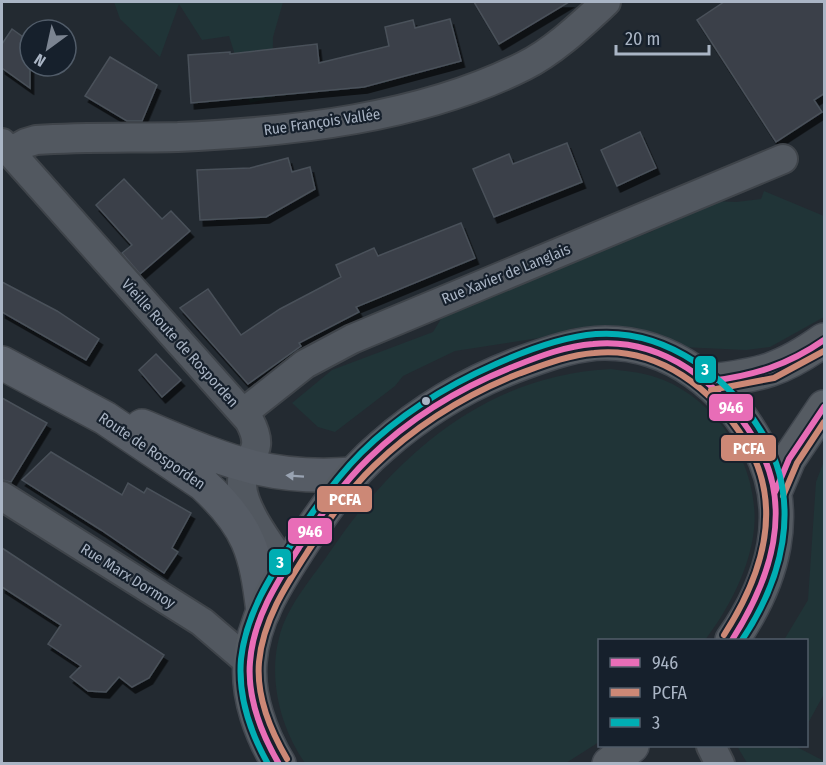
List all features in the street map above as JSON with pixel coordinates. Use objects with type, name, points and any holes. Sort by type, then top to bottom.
[{"type":"main road","points":[[710,381],[769,372],[795,361],[825,340]]},
{"type":"main road","points":[[279,764],[262,730],[252,694],[250,663],[257,623],[286,568],[353,474],[380,447],[431,408],[491,374],[551,353],[602,343],[624,344],[648,349],[671,358],[710,381],[747,424],[763,454],[776,492],[776,541],[770,570],[753,606],[733,639]]},
{"type":"main road","name":"Route de Rosporden","points":[[2,363],[70,398],[204,484],[229,509],[251,545],[258,573],[263,612]]},
{"type":"main road","name":"Route de Rosporden","points":[[70,398],[245,467],[289,476],[353,474]]},
{"type":"main road","points":[[776,492],[789,459],[825,407]]},
{"type":"main road","points":[[609,764],[631,747]]},
{"type":"street","name":"Rue François Vallée","points":[[6,148],[36,140],[180,136],[280,129],[400,110],[458,93],[526,65],[556,45],[606,2]]},
{"type":"street","name":"Vieille Route de Rosporden","points":[[6,148],[243,413],[256,437],[256,449],[245,467],[242,486],[247,504],[286,568]]},
{"type":"street","name":"Rue Xavier de Langlais","points":[[243,413],[305,364],[352,339],[783,159]]},
{"type":"street","name":"Rue Marx Dormoy","points":[[2,496],[202,622],[250,663]]},
{"type":"street","points":[[712,747],[720,764]]},
{"type":"green space","points":[[114,2],[283,2],[273,37],[272,98],[250,103],[229,36],[202,40],[179,4],[160,57],[120,19]]},
{"type":"green space","points":[[764,191],[824,216],[824,317],[770,347],[746,350],[681,347],[605,328],[574,328],[539,338],[455,351],[403,376],[395,386],[335,432],[318,427],[292,403],[332,370],[433,332],[444,314],[613,244],[651,232],[689,208],[714,201],[736,202],[761,199]]},
{"type":"green space","points":[[611,369],[652,376],[675,386],[697,400],[731,439],[743,462],[751,486],[754,512],[753,537],[741,578],[721,617],[706,639],[598,639],[598,743],[566,763],[305,763],[283,720],[275,670],[282,627],[299,595],[353,520],[382,485],[413,454],[447,427],[483,404],[523,387],[565,375]]},
{"type":"green space","points":[[824,461],[824,694],[808,723],[808,639],[785,639],[808,600],[816,482]]},
{"type":"green space","points":[[738,747],[797,747],[824,761],[824,763],[747,763]]},
{"type":"building","points":[[474,2],[569,2],[499,44]]},
{"type":"building","points":[[724,2],[825,2],[825,93],[814,100],[822,112],[776,142],[697,20]]},
{"type":"building","points":[[450,19],[461,61],[364,87],[191,103],[188,55],[230,52],[230,54],[317,44],[319,63],[389,46],[385,27],[413,20],[415,28]]},
{"type":"building","points":[[12,29],[18,33],[18,78],[30,78],[30,88],[2,68],[2,44]]},
{"type":"building","points":[[110,57],[157,85],[142,121],[127,121],[85,96]]},
{"type":"building","points":[[640,132],[656,168],[617,186],[601,150]]},
{"type":"building","points":[[567,143],[582,182],[494,217],[473,169],[509,154],[513,164]]},
{"type":"building","points":[[288,158],[292,172],[310,167],[315,189],[266,217],[200,220],[197,170],[250,168]]},
{"type":"building","points":[[124,179],[162,219],[171,211],[190,231],[140,274],[122,253],[132,245],[96,205]]},
{"type":"building","points":[[461,223],[475,258],[356,307],[359,312],[299,343],[301,346],[248,384],[180,308],[208,289],[241,335],[280,309],[341,277],[336,265],[374,248],[378,256]]},
{"type":"building","points":[[2,282],[57,311],[99,339],[86,360],[2,312]]},
{"type":"building","points":[[156,354],[181,380],[162,397],[139,370]]},
{"type":"building","points":[[2,398],[47,423],[11,482],[2,480]]},
{"type":"building","points":[[51,452],[122,495],[128,483],[144,493],[147,488],[191,513],[172,548],[178,552],[164,573],[22,480]]},
{"type":"building","points":[[2,548],[164,655],[149,678],[132,687],[119,677],[106,692],[88,691],[70,677],[81,666],[48,644],[61,625],[2,587]]},
{"type":"transit line","name":"3","points":[[268,764],[256,739],[243,700],[241,659],[248,627],[260,596],[309,517],[351,463],[407,414],[477,373],[557,341],[596,334],[623,335],[648,340],[672,349],[716,377],[751,416],[765,438],[776,464],[783,490],[785,516],[777,568],[768,593],[743,639]]},
{"type":"transit line","name":"946","points":[[710,381],[770,368],[811,349],[824,340]]},
{"type":"transit line","name":"946","points":[[279,764],[266,740],[253,702],[250,675],[252,646],[268,601],[308,534],[359,468],[385,443],[419,417],[495,374],[563,349],[593,344],[618,344],[643,348],[666,356],[707,383],[725,400],[755,440],[767,465],[774,491],[776,516],[767,567],[758,592],[733,639]]},
{"type":"transit line","name":"PCFA","points":[[711,390],[774,378],[824,351]]},
{"type":"transit line","name":"PCFA","points":[[287,759],[275,737],[262,700],[259,675],[261,647],[270,617],[323,529],[365,476],[390,451],[424,425],[498,382],[565,358],[594,353],[618,353],[662,364],[701,389],[718,405],[746,442],[758,467],[764,491],[766,516],[764,541],[749,589],[724,635]]},
{"type":"transit line","name":"946","points":[[775,492],[789,459],[824,407]]},
{"type":"transit line","name":"PCFA","points":[[783,496],[797,463],[824,422]]}]
